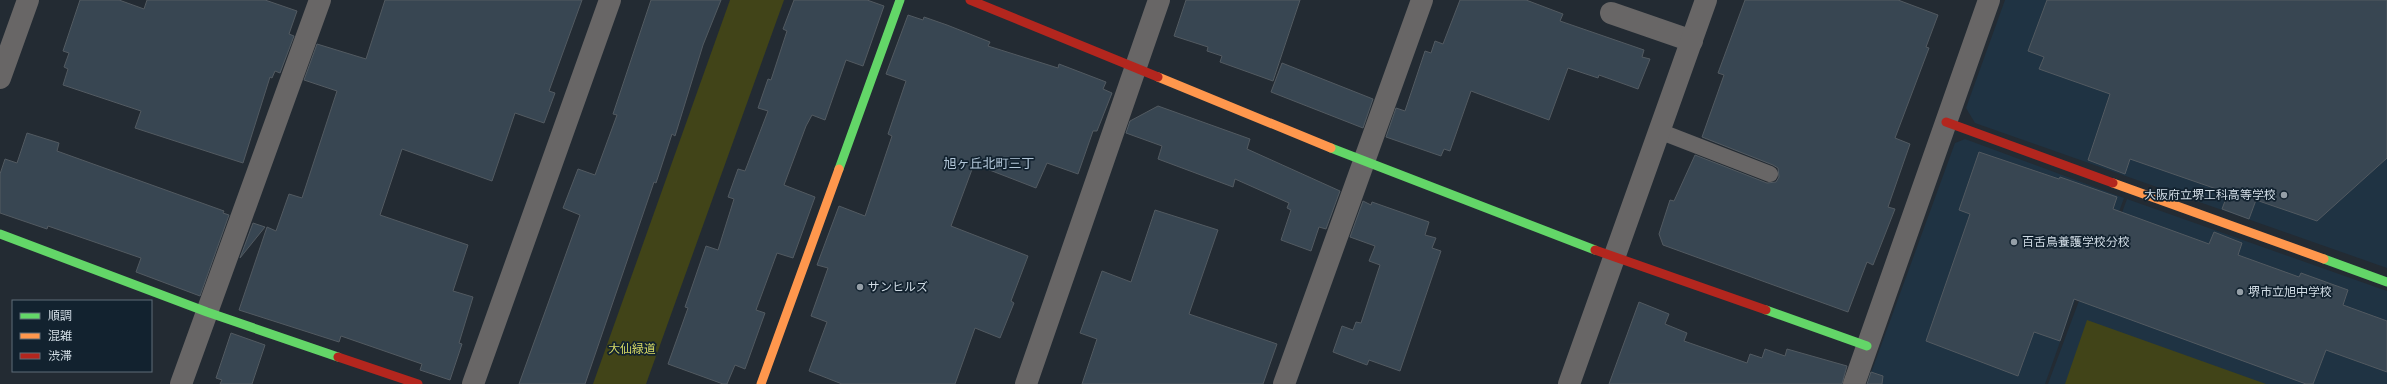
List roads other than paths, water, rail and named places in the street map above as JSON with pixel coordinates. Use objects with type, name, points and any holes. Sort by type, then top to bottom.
[{"type":"street","points":[[0,78],[28,0]]},
{"type":"street","points":[[181,384],[320,0]]},
{"type":"street","points":[[473,384],[610,0]]},
{"type":"street","points":[[761,384],[900,0]]},
{"type":"street","points":[[970,0],[1364,161],[1613,257],[1867,346]]},
{"type":"street","points":[[1026,384],[1160,0]]},
{"type":"street","points":[[1284,384],[1422,0]]},
{"type":"street","points":[[1569,384],[1613,257],[1706,0]]},
{"type":"street","points":[[1854,384],[1989,0]]},
{"type":"street","points":[[1611,13],[1692,41]]},
{"type":"street","points":[[1946,122],[2387,282]]},
{"type":"street","points":[[0,234],[207,312],[418,384]]},
{"type":"lane","points":[[1659,131],[1770,174]]},
{"type":"place","name":"大阪府立堺工科高等学校","points":[[2284,195]]},
{"type":"place","name":"百舌鳥養護学校分校","points":[[2014,242]]},
{"type":"place","name":"サンヒルズ","points":[[860,287]]},
{"type":"place","name":"堺市立旭中学校","points":[[2240,292]]},
{"type":"district","name":"旭ヶ丘北町三丁","points":[[989,163]]},
{"type":"park label","name":"大仙緑道","points":[[632,349]]}]
